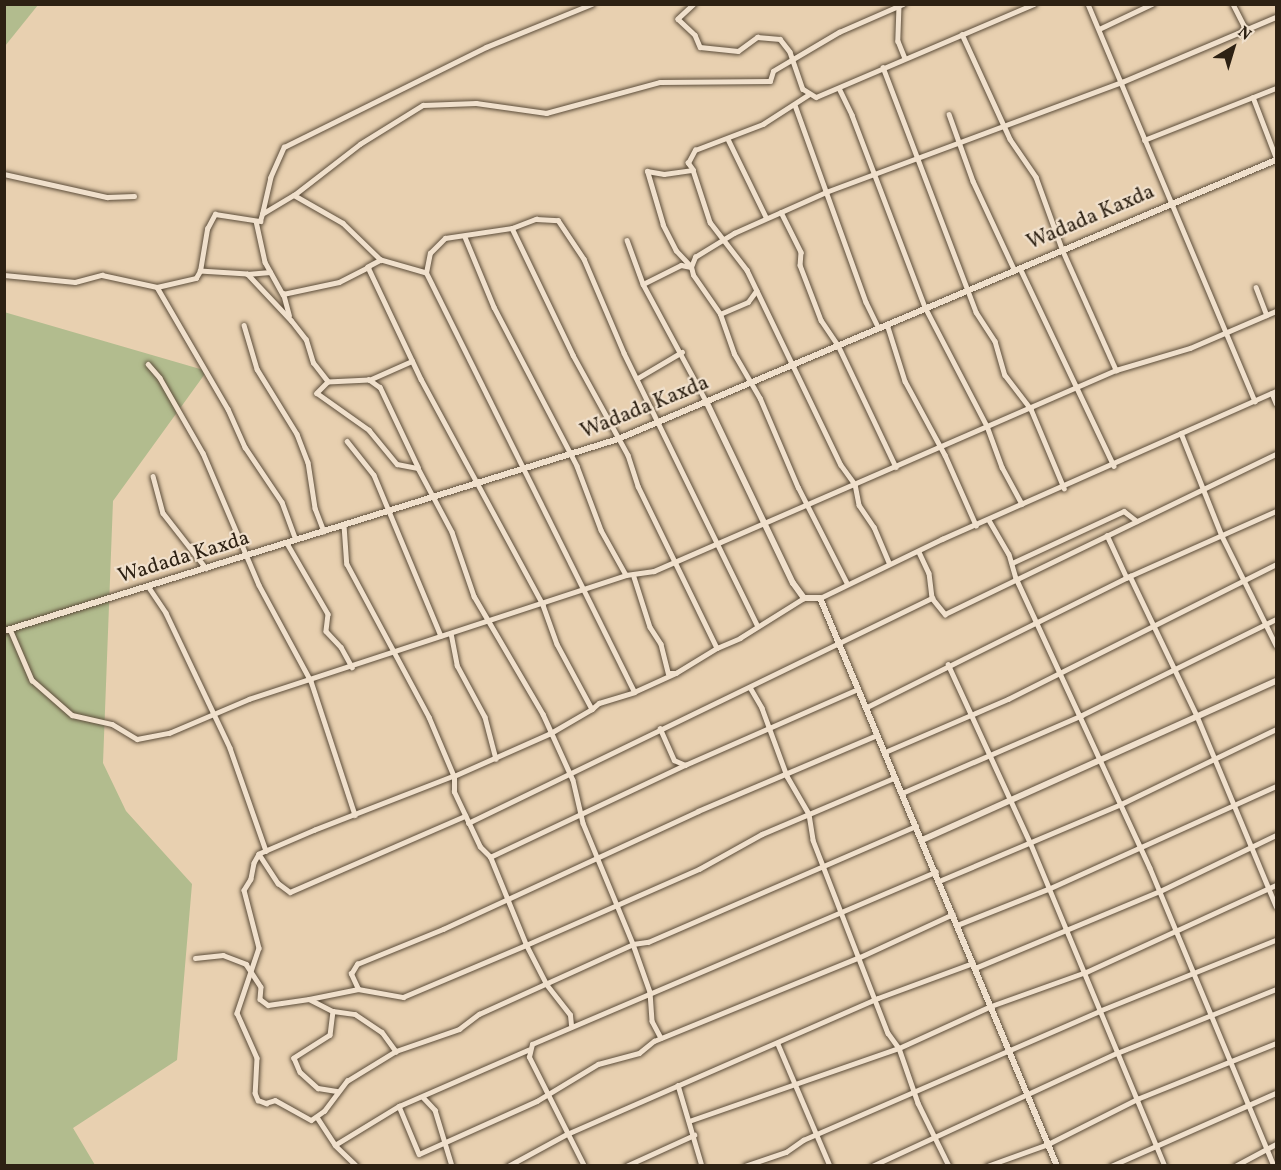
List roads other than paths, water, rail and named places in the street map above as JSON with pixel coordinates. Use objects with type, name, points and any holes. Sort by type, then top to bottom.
[{"type":"street","points":[[262,214],[270,178],[284,147],[486,47],[592,4]]},
{"type":"street","points":[[694,4],[678,19],[694,34],[700,47],[738,51],[749,41],[768,36],[786,44],[791,61],[808,95],[816,98],[904,58],[1034,4]]},
{"type":"street","points":[[886,4],[890,10]]},
{"type":"street","points":[[1088,4],[1122,82],[1169,202],[1255,401]]},
{"type":"street","points":[[1099,29],[1152,4]]},
{"type":"street","points":[[1233,4],[1246,29]]},
{"type":"street","points":[[256,221],[262,214],[294,195],[360,144],[423,105],[476,103],[546,112],[660,82],[770,81],[773,71],[839,32],[901,5],[898,41],[904,58]]},
{"type":"street","points":[[691,267],[695,257],[765,217],[826,192],[921,158],[1002,123],[1122,82],[1276,17]]},
{"type":"street","points":[[962,34],[1002,123],[1036,177],[1062,249],[1116,370]]},
{"type":"street","points":[[884,67],[921,158],[979,319],[996,341],[1005,375],[1031,410],[1064,488]]},
{"type":"street","points":[[839,88],[925,307],[987,426],[1002,467],[1022,504]]},
{"type":"street","points":[[1144,140],[1276,88]]},
{"type":"street","points":[[808,95],[795,105],[728,139],[694,150],[688,163],[693,170],[710,222],[727,239],[756,291],[841,465],[855,484],[859,505],[874,527],[889,564]]},
{"type":"street","points":[[1253,97],[1276,158]]},
{"type":"street","points":[[795,105],[878,327]]},
{"type":"street","points":[[950,114],[958,142],[1114,466]]},
{"type":"street","points":[[728,139],[765,217]]},
{"type":"street","name":"Wadada Kaxda","points":[[7,630],[618,439],[1276,158]]},
{"type":"street","points":[[693,170],[664,174],[647,171],[663,225],[676,251],[691,267],[720,314],[734,354],[847,584]]},
{"type":"street","points":[[4,174],[107,197],[134,196]]},
{"type":"street","points":[[294,195],[343,223],[381,260],[426,273]]},
{"type":"street","points":[[781,212],[801,252],[800,265],[821,320],[838,345],[896,467]]},
{"type":"street","points":[[4,275],[75,282],[102,275],[157,287],[196,278],[200,272],[207,229],[215,214],[256,221]]},
{"type":"street","points":[[634,692],[603,636],[584,590],[426,273],[430,253],[445,238],[465,237],[512,228],[536,219],[558,220],[584,259],[657,422],[719,543],[758,626]]},
{"type":"street","points":[[256,221],[270,272],[283,294],[291,321]]},
{"type":"street","points":[[512,228],[678,562],[706,633],[717,648]]},
{"type":"street","points":[[465,237],[499,316],[570,454],[601,530],[626,575]]},
{"type":"street","points":[[627,240],[643,284],[682,352],[762,524],[804,598]]},
{"type":"street","points":[[283,294],[339,282],[381,260]]},
{"type":"street","points":[[643,284],[681,265],[691,267]]},
{"type":"street","points":[[368,267],[411,361],[543,605],[556,644],[592,709]]},
{"type":"street","points":[[200,272],[247,274],[270,272]]},
{"type":"street","points":[[247,274],[306,340],[313,363],[328,382]]},
{"type":"street","points":[[157,287],[228,409],[250,458],[282,502],[296,540]]},
{"type":"street","points":[[1256,287],[1267,315]]},
{"type":"street","points":[[720,314],[748,302],[756,291]]},
{"type":"street","points":[[7,630],[32,680],[72,715],[111,724],[137,739],[169,732],[215,715],[249,699],[352,668],[488,619],[543,605],[626,575],[634,577],[678,562],[987,426],[1031,410],[1116,370],[1190,348],[1276,311]]},
{"type":"street","points":[[887,324],[905,381],[976,525]]},
{"type":"street","points":[[244,325],[257,369],[297,434],[308,462],[315,508],[324,531]]},
{"type":"street","points":[[638,378],[682,352]]},
{"type":"street","points":[[411,361],[369,380],[328,382],[317,393],[369,430],[397,464],[418,468]]},
{"type":"street","points":[[148,364],[160,378],[203,453],[216,492],[248,555],[275,620],[311,681],[355,815]]},
{"type":"street","points":[[369,380],[380,388],[431,498],[452,532],[474,596],[552,732],[569,773],[581,816],[633,944],[650,992],[652,1021],[661,1038]]},
{"type":"street","points":[[916,826],[823,864],[648,942],[633,944],[479,1014],[459,1029],[396,1050],[356,1073],[317,1117],[311,1120],[275,1100],[266,1103],[255,1093],[257,1058],[237,1013],[253,974],[259,948],[244,890],[260,854],[496,759],[552,732],[599,703],[634,692],[676,673],[804,598],[820,598],[889,564],[1022,504],[1114,466],[1181,433],[1274,392],[1276,403]]},
{"type":"street","points":[[1181,433],[1205,488],[1222,536],[1246,578],[1276,645]]},
{"type":"street","points":[[347,441],[374,475],[387,512],[441,636]]},
{"type":"street","points":[[919,552],[929,573],[932,598],[945,614],[1276,454]]},
{"type":"street","points":[[153,476],[163,513],[206,568]]},
{"type":"street","points":[[1012,563],[1124,511],[1137,521]]},
{"type":"street","points":[[865,708],[948,664],[1129,577],[1276,511]]},
{"type":"street","points":[[989,520],[1012,563],[1141,847],[1251,1104],[1274,1166]]},
{"type":"street","points":[[344,525],[347,564],[397,652],[454,776],[454,792],[468,823],[490,857],[526,945],[546,984],[564,1005],[571,1025]]},
{"type":"street","points":[[1107,535],[1155,626],[1197,716],[1276,906]]},
{"type":"street","points":[[287,543],[328,614],[326,631],[341,646],[352,668]]},
{"type":"street","points":[[885,752],[972,714],[1155,626],[1276,564]]},
{"type":"street","points":[[634,577],[650,627],[661,644],[662,661],[668,673],[676,673]]},
{"type":"street","points":[[148,586],[166,613],[215,715],[266,851]]},
{"type":"street","points":[[820,598],[1057,1166]]},
{"type":"street","points":[[468,823],[932,598]]},
{"type":"street","points":[[902,793],[992,756],[1082,715],[1176,671],[1276,619]]},
{"type":"street","points":[[452,633],[457,665],[485,717],[496,759]]},
{"type":"street","points":[[948,664],[1012,799],[1165,1166]]},
{"type":"street","points":[[922,840],[1276,681]]},
{"type":"street","points":[[750,687],[770,727],[787,776],[809,814],[809,827],[839,911],[878,998],[888,1033],[898,1048],[913,1091],[950,1166]]},
{"type":"street","points":[[490,857],[685,765],[858,689]]},
{"type":"street","points":[[660,728],[674,760],[685,765]]},
{"type":"street","points":[[939,881],[1121,804],[1276,729]]},
{"type":"street","points":[[358,989],[351,974],[357,964],[598,860],[698,811],[787,776],[877,735]]},
{"type":"street","points":[[195,958],[223,955],[246,964],[261,987],[260,999],[268,1005],[358,989],[403,997],[526,945],[809,814],[894,778]]},
{"type":"street","points":[[957,925],[1048,889],[1276,786]]},
{"type":"street","points":[[260,854],[278,883],[290,892],[465,816]]},
{"type":"street","points":[[508,1166],[567,1134],[778,1044],[878,998],[974,966],[1160,891],[1276,835]]},
{"type":"street","points":[[335,1145],[399,1106],[528,1050],[540,1038],[936,872]]},
{"type":"street","points":[[689,1121],[898,1048],[991,1006],[1086,972],[1276,885]]},
{"type":"street","points":[[399,1106],[419,1154],[537,1101],[547,1092],[598,1064],[639,1053],[661,1038],[860,957],[953,914]]},
{"type":"street","points":[[745,1166],[786,1152],[814,1135],[1099,1011],[1276,940]]},
{"type":"street","points":[[872,1166],[1117,1053],[1276,989]]},
{"type":"street","points":[[309,999],[333,1011],[355,1014],[382,1032],[396,1050]]},
{"type":"street","points":[[333,1011],[330,1035],[294,1059],[300,1072],[318,1088],[338,1091]]},
{"type":"street","points":[[987,1166],[1048,1144],[1137,1099],[1232,1064],[1276,1043]]},
{"type":"street","points":[[778,1044],[814,1135],[830,1166]]},
{"type":"street","points":[[528,1050],[584,1166]]},
{"type":"street","points":[[678,1086],[702,1166]]},
{"type":"street","points":[[1111,1166],[1276,1094]]},
{"type":"street","points":[[423,1097],[435,1110],[446,1142],[447,1160],[452,1166]]},
{"type":"street","points":[[317,1117],[335,1145],[357,1166]]},
{"type":"street","points":[[626,1166],[694,1135]]},
{"type":"street","points":[[1235,1166],[1276,1144]]}]
